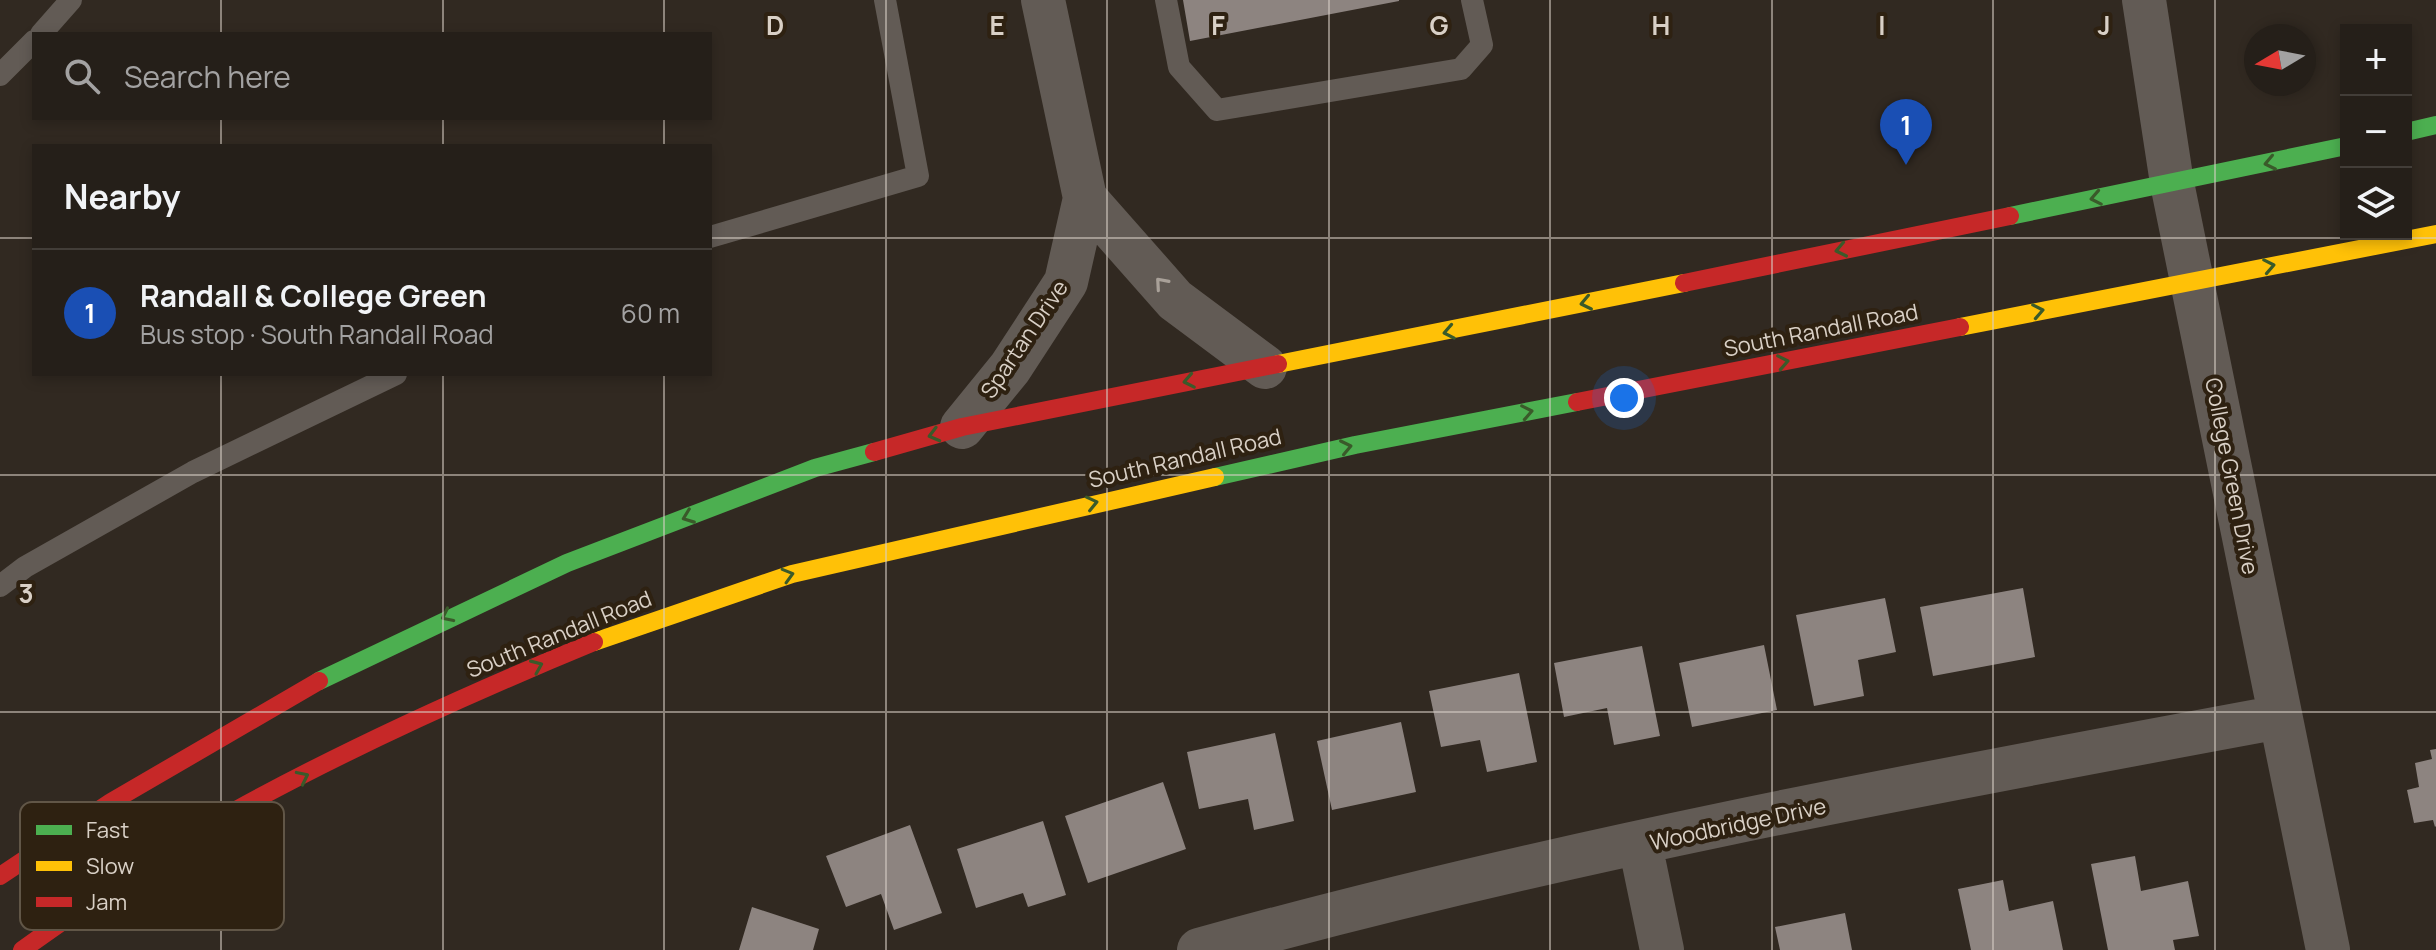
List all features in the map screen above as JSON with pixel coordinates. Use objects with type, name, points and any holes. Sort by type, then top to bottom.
[{"type":"main road","points":[[2412,131],[2436,125]]},
{"type":"main road","points":[[111,802],[344,666],[462,609],[567,563],[815,468],[962,427],[2340,147]]},
{"type":"main road","name":"South Randall Road","points":[[252,802],[488,686],[629,628],[792,574],[1355,445],[2436,234]]},
{"type":"main road","points":[[0,876],[20,863]]},
{"type":"main road","name":"South Randall Road","points":[[22,950],[50,930]]},
{"type":"street","name":"Spartan Drive","points":[[962,427],[1010,368],[1066,282],[1085,198],[1043,0]]},
{"type":"street","name":"College Green Drive","points":[[2144,0],[2172,183],[2328,950]]},
{"type":"street","name":"Spartan Drive","points":[[1085,198],[1175,300],[1265,367]]},
{"type":"street","name":"Woodbridge Drive","points":[[1199,950],[1343,910],[1640,844],[2280,717]]},
{"type":"street","points":[[1640,844],[1662,950]]},
{"type":"lane","points":[[43,32],[71,0]]},
{"type":"lane","points":[[712,236],[918,176],[885,0]]},
{"type":"lane","points":[[1166,0],[1179,67],[1217,110],[1461,69],[1482,45],[1472,0]]},
{"type":"lane","points":[[0,75],[32,43]]},
{"type":"lane","points":[[0,586],[25,567],[193,472],[392,376]]},
{"type":"building","points":[[1183,0],[1399,0],[1399,1],[1190,41]]},
{"type":"building","points":[[2023,588],[2035,657],[1933,676],[1920,607]]},
{"type":"building","points":[[1885,598],[1896,652],[1858,660],[1864,696],[1814,706],[1796,615]]},
{"type":"building","points":[[1764,645],[1777,710],[1692,727],[1679,663]]},
{"type":"building","points":[[1642,646],[1660,736],[1614,745],[1607,708],[1564,717],[1554,663]]},
{"type":"building","points":[[1519,673],[1537,762],[1487,772],[1480,740],[1441,747],[1429,691]]},
{"type":"building","points":[[1401,722],[1416,792],[1332,810],[1317,741]]},
{"type":"building","points":[[1275,733],[1294,821],[1254,830],[1248,799],[1199,809],[1187,752]]},
{"type":"building","points":[[2436,749],[2435,827],[2433,820],[2414,823],[2407,790],[2419,787],[2415,763],[2432,759],[2430,750]]},
{"type":"building","points":[[1163,782],[1186,849],[1088,883],[1065,816]]},
{"type":"building","points":[[1043,821],[1066,895],[1028,907],[1023,893],[976,908],[957,849]]},
{"type":"building","points":[[910,825],[942,913],[894,930],[881,894],[846,907],[826,856]]},
{"type":"building","points":[[2135,856],[2141,891],[2188,881],[2199,936],[2173,940],[2175,950],[2108,950],[2091,864]]},
{"type":"building","points":[[2003,880],[2009,911],[2053,901],[2063,950],[1971,950],[1958,889]]},
{"type":"building","points":[[752,907],[819,929],[813,950],[739,950]]},
{"type":"building","points":[[1845,913],[1852,950],[1780,950],[1775,927]]},
{"type":"traffic: fast","points":[[2412,131],[2436,125]]},
{"type":"traffic: fast","points":[[2010,216],[2340,147]]},
{"type":"traffic: fast","points":[[1215,477],[1355,445],[1577,402]]},
{"type":"traffic: fast","points":[[319,681],[567,563],[815,468],[874,452]]},
{"type":"traffic: slow","points":[[1960,327],[2436,234]]},
{"type":"traffic: slow","points":[[1278,364],[1684,283]]},
{"type":"traffic: slow","points":[[594,642],[792,574],[1215,477]]},
{"type":"traffic: jam","points":[[1684,283],[2010,216]]},
{"type":"traffic: jam","points":[[1577,402],[1960,327]]},
{"type":"traffic: jam","points":[[874,452],[962,427],[1278,364]]},
{"type":"traffic: jam","points":[[251,802],[413,721],[594,642]]},
{"type":"traffic: jam","points":[[111,802],[319,681]]},
{"type":"traffic: jam","points":[[0,876],[20,863]]},
{"type":"traffic: jam","points":[[22,950],[51,930]]},
{"type":"place","name":"Randall & College Green","points":[[1906,165]]}]
